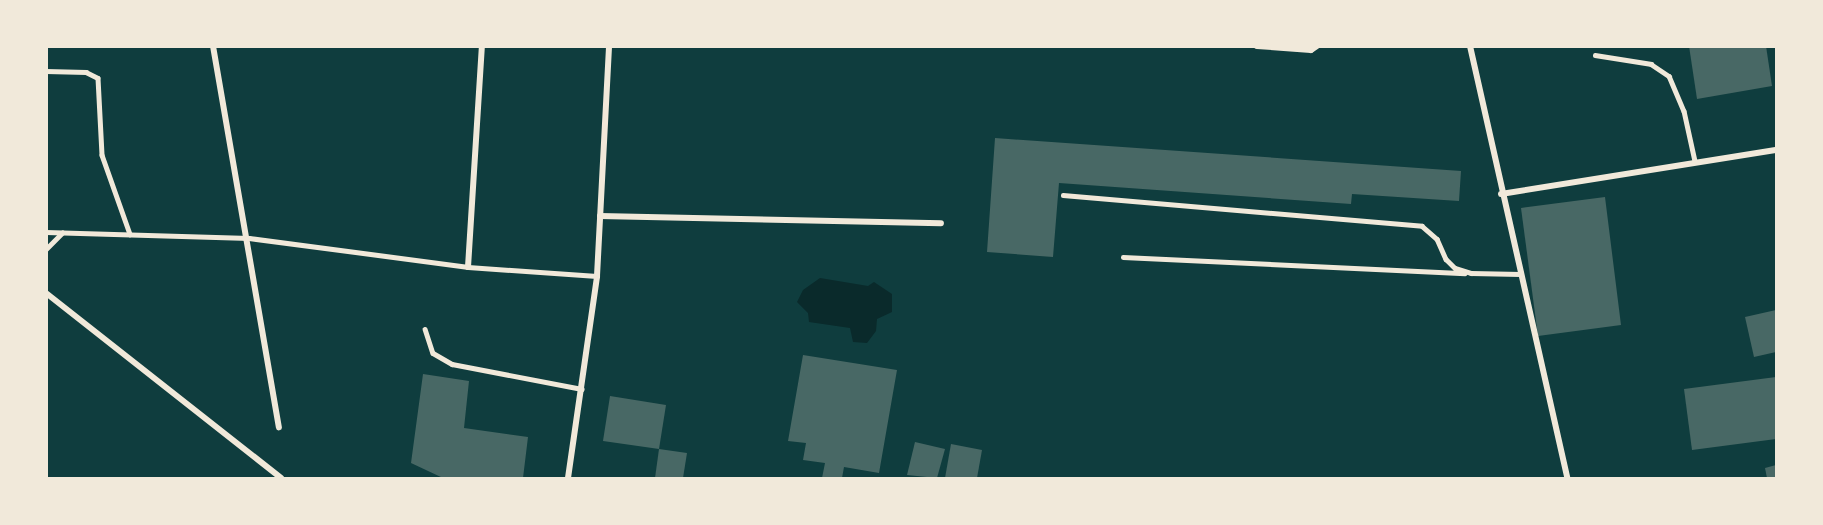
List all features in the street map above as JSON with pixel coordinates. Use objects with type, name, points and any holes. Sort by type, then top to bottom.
[{"type":"street","points":[[213,46],[249,238],[268,381],[279,427]]},
{"type":"street","points":[[468,267],[482,46]]},
{"type":"street","points":[[568,478],[597,276],[609,46]]},
{"type":"street","points":[[1257,46],[1311,50],[1317,46]]},
{"type":"street","points":[[1470,46],[1501,194],[1567,478]]},
{"type":"street","points":[[1501,194],[1695,161],[1776,150]]},
{"type":"street","points":[[600,216],[941,223]]},
{"type":"street","points":[[46,293],[281,478]]},
{"type":"lane","points":[[1595,55],[1651,64],[1669,76],[1684,111],[1695,161]]},
{"type":"lane","points":[[46,71],[86,72],[98,78],[102,155],[130,234]]},
{"type":"lane","points":[[1063,195],[1422,226],[1437,239],[1451,265],[1471,273]]},
{"type":"lane","points":[[46,232],[249,238],[468,267],[597,276]]},
{"type":"lane","points":[[46,249],[62,233]]},
{"type":"lane","points":[[1123,257],[1520,274]]},
{"type":"lane","points":[[424,329],[433,353],[452,364],[582,389]]},
{"type":"water","points":[[820,278],[868,286],[874,282],[892,294],[892,312],[877,319],[876,331],[867,343],[853,342],[850,328],[809,322],[808,313],[797,302],[803,290]]},
{"type":"building","points":[[1689,46],[1766,46],[1772,86],[1697,99]]},
{"type":"building","points":[[995,138],[1461,171],[1459,201],[1352,194],[1351,204],[1059,183],[1053,257],[987,252]]},
{"type":"building","points":[[1605,197],[1621,325],[1538,336],[1521,208]]},
{"type":"building","points":[[1776,310],[1776,352],[1754,357],[1745,317]]},
{"type":"building","points":[[803,355],[897,370],[879,473],[844,467],[842,478],[822,478],[825,463],[803,460],[806,443],[788,441]]},
{"type":"building","points":[[423,374],[469,381],[464,428],[528,437],[523,478],[443,478],[411,463]]},
{"type":"building","points":[[1776,377],[1776,439],[1692,450],[1684,389]]},
{"type":"building","points":[[610,396],[666,405],[659,449],[603,441]]},
{"type":"building","points":[[915,442],[945,449],[937,478],[907,475]]},
{"type":"building","points":[[951,444],[982,450],[977,478],[945,478]]},
{"type":"building","points":[[659,449],[687,453],[683,478],[655,478]]},
{"type":"building","points":[[1776,465],[1776,478],[1767,478],[1765,468]]}]
